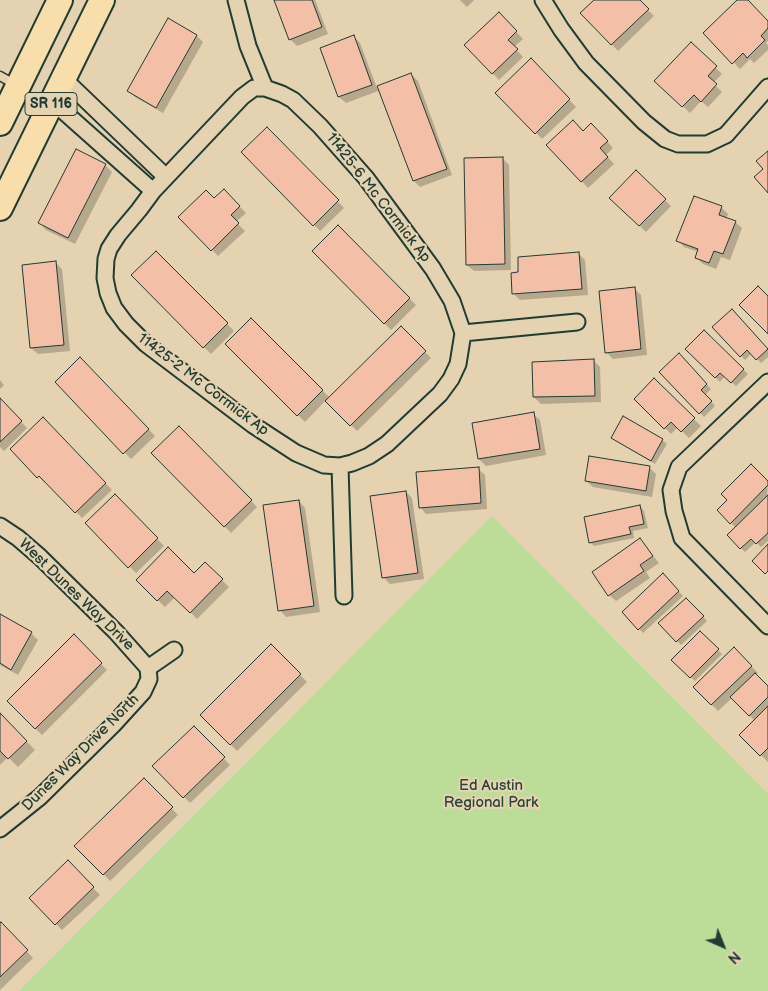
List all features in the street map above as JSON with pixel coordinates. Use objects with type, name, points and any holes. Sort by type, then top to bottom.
[{"type":"main road","name":"SR 116","points":[[0,123],[9,81],[60,0]]},
{"type":"main road","name":"SR 116","points":[[0,208],[102,0]]},
{"type":"street","points":[[236,0],[248,46],[265,88]]},
{"type":"street","points":[[542,0],[586,63],[644,122],[665,139],[678,144],[707,144],[726,135],[768,87]]},
{"type":"street","points":[[64,79],[166,177]]},
{"type":"street","name":"11425-2 Mc Cormick Ap","points":[[265,88],[254,88],[242,98],[153,191],[118,235],[107,254],[105,278],[114,308],[126,324],[146,344],[200,387],[296,453],[324,465],[340,466]]},
{"type":"street","name":"11425-6 Mc Cormick Ap","points":[[265,88],[293,100],[320,126],[366,178],[433,269],[452,301],[463,333]]},
{"type":"street","points":[[53,102],[153,191]]},
{"type":"street","points":[[344,596],[340,466],[369,456],[387,444],[440,394],[458,364],[463,333],[577,322]]},
{"type":"street","points":[[768,382],[679,467],[671,490],[682,538],[768,626]]},
{"type":"street","name":"West Dunes Way Drive","points":[[0,526],[40,557],[116,632],[148,668]]},
{"type":"street","points":[[148,668],[174,650]]},
{"type":"street","name":"Dunes Way Drive North","points":[[0,829],[40,797],[113,725],[143,692],[149,679],[148,668]]},
{"type":"green space","name":"Ed Austin Regional Park","points":[[492,516],[768,794],[768,991],[19,991]]},
{"type":"building","points":[[274,0],[312,0],[322,27],[289,40]]},
{"type":"building","points":[[594,0],[640,0],[649,9],[611,45],[580,13]]},
{"type":"building","points":[[737,0],[748,0],[768,21],[768,28],[761,36],[765,40],[747,58],[743,53],[732,64],[703,33]]},
{"type":"building","points":[[499,12],[517,31],[508,40],[518,49],[492,74],[464,45]]},
{"type":"building","points":[[168,18],[197,35],[156,108],[127,91]]},
{"type":"building","points":[[354,35],[372,85],[338,97],[320,48]]},
{"type":"building","points":[[691,42],[717,66],[708,76],[717,84],[701,102],[694,95],[682,107],[654,81]]},
{"type":"building","points":[[531,58],[570,99],[535,134],[495,93]]},
{"type":"building","points":[[411,73],[447,169],[413,181],[377,86]]},
{"type":"building","points":[[573,120],[583,131],[591,123],[608,141],[600,148],[608,157],[581,182],[546,145]]},
{"type":"building","points":[[267,127],[339,200],[313,226],[241,152]]},
{"type":"building","points":[[76,149],[106,164],[68,238],[38,223]]},
{"type":"building","points":[[768,151],[768,193],[754,177],[763,169],[756,161]]},
{"type":"building","points":[[503,157],[505,264],[466,265],[464,158]]},
{"type":"building","points":[[636,170],[666,199],[639,226],[609,198]]},
{"type":"building","points":[[224,189],[240,206],[231,215],[239,223],[211,251],[178,217],[206,190],[214,198]]},
{"type":"building","points":[[694,196],[722,206],[719,215],[736,221],[723,254],[714,251],[709,263],[695,258],[698,249],[676,241]]},
{"type":"building","points":[[338,225],[410,298],[384,324],[312,251]]},
{"type":"building","points":[[156,251],[228,323],[203,348],[131,275]]},
{"type":"building","points":[[579,252],[582,289],[512,294],[511,273],[518,272],[518,257]]},
{"type":"building","points":[[56,261],[64,345],[30,348],[22,265]]},
{"type":"building","points":[[758,286],[768,296],[768,334],[739,305]]},
{"type":"building","points":[[635,287],[641,349],[605,353],[599,291]]},
{"type":"building","points":[[732,309],[768,349],[756,360],[747,350],[740,357],[712,327]]},
{"type":"building","points":[[251,318],[323,390],[297,416],[225,344]]},
{"type":"building","points":[[401,326],[426,351],[350,426],[325,401]]},
{"type":"building","points":[[704,330],[744,369],[731,383],[720,373],[715,378],[685,349]]},
{"type":"building","points":[[679,353],[707,384],[701,390],[712,401],[699,414],[659,372]]},
{"type":"building","points":[[80,357],[149,429],[123,454],[55,382]]},
{"type":"building","points":[[594,359],[595,396],[533,397],[532,362]]},
{"type":"building","points":[[654,378],[695,418],[681,432],[671,422],[664,429],[634,399]]},
{"type":"building","points":[[0,398],[22,421],[0,442]]},
{"type":"building","points":[[534,412],[540,449],[478,459],[472,423]]},
{"type":"building","points":[[623,416],[663,439],[651,461],[611,438]]},
{"type":"building","points":[[43,417],[106,483],[75,513],[39,476],[37,478],[10,449]]},
{"type":"building","points":[[179,426],[252,500],[224,527],[151,453]]},
{"type":"building","points":[[589,456],[650,466],[646,491],[585,481]]},
{"type":"building","points":[[751,464],[768,481],[768,485],[730,524],[717,510],[727,500],[721,494]]},
{"type":"building","points":[[479,467],[481,503],[419,508],[416,472]]},
{"type":"building","points":[[406,491],[418,573],[382,578],[370,496]]},
{"type":"building","points":[[115,494],[158,538],[128,568],[85,523]]},
{"type":"building","points":[[768,495],[768,533],[756,544],[751,539],[740,549],[727,535]]},
{"type":"building","points":[[299,500],[314,606],[278,611],[263,505]]},
{"type":"building","points":[[640,505],[644,524],[629,527],[631,534],[589,543],[584,517]]},
{"type":"building","points":[[640,538],[653,556],[640,565],[644,571],[608,596],[592,572]]},
{"type":"building","points":[[768,544],[768,571],[765,574],[752,561]]},
{"type":"building","points":[[168,547],[194,573],[205,562],[223,579],[190,613],[167,591],[157,601],[136,580]]},
{"type":"building","points":[[663,573],[679,591],[638,630],[622,612]]},
{"type":"building","points":[[686,598],[704,616],[676,642],[658,623]]},
{"type":"building","points":[[0,614],[32,632],[11,670],[0,663]]},
{"type":"building","points":[[700,631],[719,649],[690,678],[671,660]]},
{"type":"building","points":[[74,634],[102,663],[35,729],[7,701]]},
{"type":"building","points":[[271,644],[301,674],[230,745],[200,715]]},
{"type":"building","points":[[734,647],[752,666],[711,705],[693,687]]},
{"type":"building","points":[[755,673],[768,686],[768,697],[749,716],[730,697]]},
{"type":"building","points":[[768,706],[768,748],[760,756],[739,735]]},
{"type":"building","points":[[0,713],[27,741],[8,759],[0,751]]},
{"type":"building","points":[[194,726],[225,757],[183,798],[152,766]]},
{"type":"building","points":[[144,778],[173,807],[103,875],[74,846]]},
{"type":"building","points":[[68,860],[94,887],[55,925],[29,898]]},
{"type":"building","points":[[0,923],[28,950],[0,977]]}]
